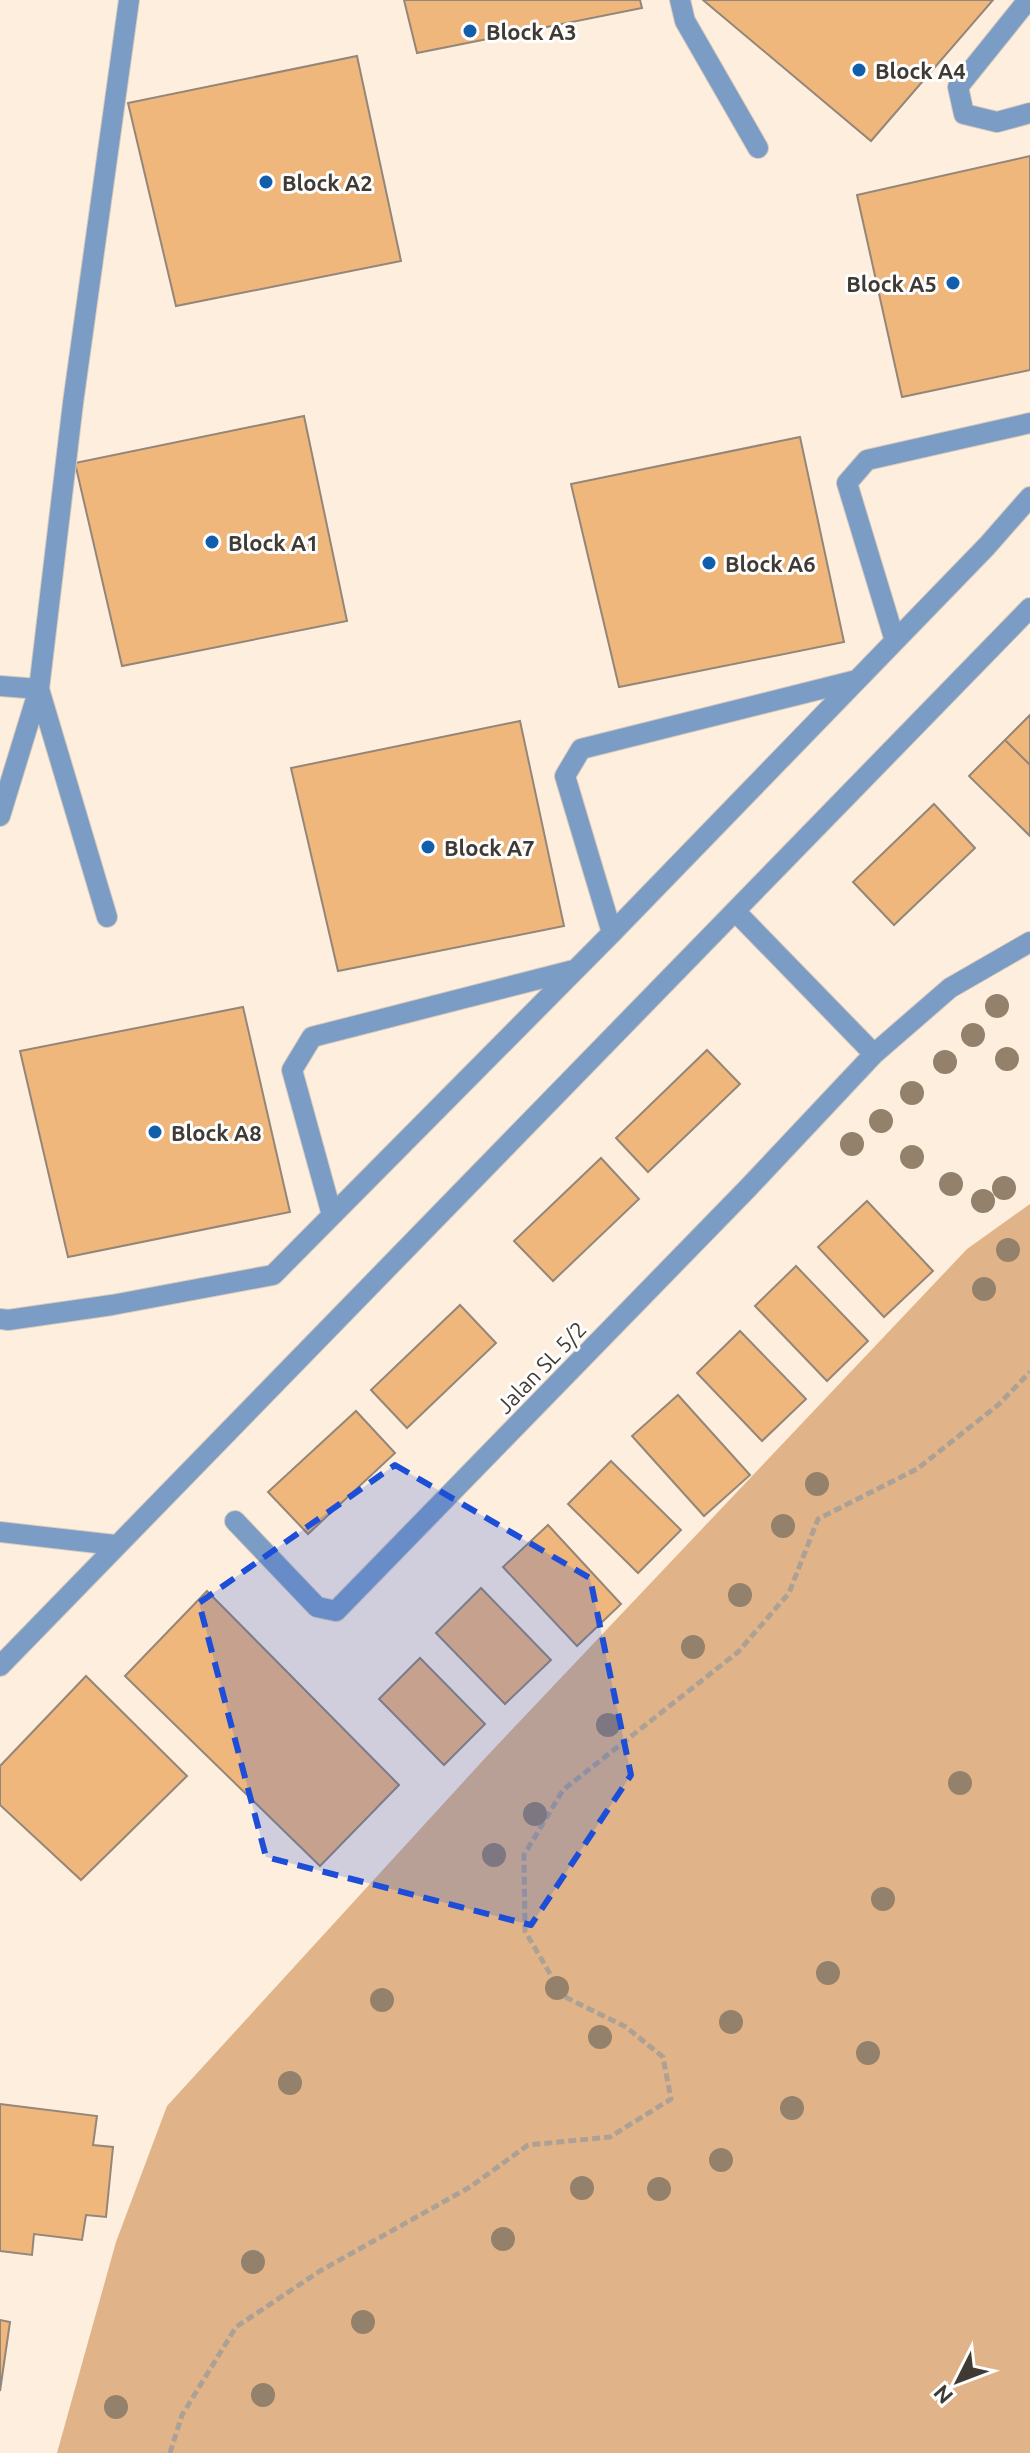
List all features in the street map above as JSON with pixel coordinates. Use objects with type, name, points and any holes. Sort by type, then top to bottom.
[{"type":"street","points":[[0,816],[39,689],[75,387],[129,0]]},
{"type":"street","points":[[680,0],[685,21],[758,148]]},
{"type":"street","points":[[1028,0],[958,87],[964,114],[997,122],[1030,113]]},
{"type":"street","points":[[895,641],[847,483],[867,460],[1030,423]]},
{"type":"street","points":[[0,1319],[112,1305],[273,1275],[612,933],[987,546],[1030,497]]},
{"type":"street","points":[[0,1666],[1030,608]]},
{"type":"street","points":[[612,933],[565,776],[581,749],[857,680]]},
{"type":"street","points":[[0,686],[39,689]]},
{"type":"street","points":[[39,689],[107,917]]},
{"type":"street","points":[[735,911],[874,1054],[950,988],[1030,942]]},
{"type":"street","points":[[332,1215],[292,1070],[312,1037],[575,970]]},
{"type":"street","name":"Jalan SL 5/2","points":[[235,1521],[317,1607],[336,1611],[874,1054]]},
{"type":"street","points":[[0,1532],[115,1545]]},
{"type":"path","points":[[170,2453],[182,2415],[236,2327],[320,2271],[470,2187],[528,2145],[610,2137],[671,2099],[663,2057],[626,2027],[563,1996],[525,1931],[524,1855],[563,1790],[738,1652],[789,1593],[818,1519],[917,1469],[998,1405],[1030,1372]]},
{"type":"highlighted area","points":[[395,1465],[590,1578],[631,1775],[531,1925],[266,1857],[199,1603]]},
{"type":"shaded area","points":[[1030,1204],[1030,2453],[57,2453],[116,2242],[167,2106],[487,1756],[967,1249]]},
{"type":"building","name":"Block A3","points":[[404,0],[640,0],[642,8],[417,53]]},
{"type":"building","name":"Block A4","points":[[703,0],[993,0],[871,141]]},
{"type":"building","name":"Block A2","points":[[357,56],[401,261],[176,306],[128,103]]},
{"type":"building","name":"Block A5","points":[[1030,156],[1030,370],[902,397],[857,195]]},
{"type":"building","name":"Block A1","points":[[304,416],[347,621],[122,666],[75,463]]},
{"type":"building","name":"Block A6","points":[[800,437],[844,642],[619,687],[571,484]]},
{"type":"building","points":[[1030,715],[1030,765],[1005,740]]},
{"type":"building","name":"Block A7","points":[[520,721],[564,926],[338,971],[291,768]]},
{"type":"building","points":[[1005,740],[1030,765],[1030,836],[969,776]]},
{"type":"building","points":[[934,804],[975,848],[894,925],[853,882]]},
{"type":"building","name":"Block A8","points":[[243,1007],[290,1212],[68,1257],[20,1051]]},
{"type":"building","points":[[707,1050],[740,1084],[648,1172],[616,1138]]},
{"type":"building","points":[[601,1158],[639,1199],[553,1281],[514,1241]]},
{"type":"building","points":[[867,1201],[933,1271],[884,1317],[818,1247]]},
{"type":"building","points":[[796,1266],[868,1341],[827,1381],[755,1306]]},
{"type":"building","points":[[460,1305],[496,1343],[407,1428],[371,1390]]},
{"type":"building","points":[[740,1331],[806,1399],[762,1441],[697,1373]]},
{"type":"building","points":[[678,1395],[750,1475],[704,1516],[632,1436]]},
{"type":"building","points":[[356,1411],[395,1453],[308,1534],[268,1492]]},
{"type":"building","points":[[611,1461],[681,1530],[638,1573],[568,1504]]},
{"type":"building","points":[[548,1525],[621,1604],[577,1646],[503,1567]]},
{"type":"building","points":[[481,1588],[551,1660],[505,1704],[436,1633]]},
{"type":"building","points":[[207,1591],[399,1785],[320,1866],[125,1676]]},
{"type":"building","points":[[420,1658],[485,1724],[444,1765],[379,1699]]},
{"type":"building","points":[[86,1676],[187,1776],[81,1880],[0,1805],[0,1766]]},
{"type":"building","points":[[0,2104],[97,2116],[93,2145],[113,2147],[106,2217],[86,2215],[82,2240],[34,2234],[32,2255],[0,2251]]},
{"type":"building","points":[[0,2320],[10,2322],[0,2391]]},
{"type":"place","name":"Block A3","points":[[470,31]]},
{"type":"place","name":"Block A4","points":[[859,70]]},
{"type":"place","name":"Block A2","points":[[266,182]]},
{"type":"place","name":"Block A5","points":[[953,283]]},
{"type":"place","name":"Block A1","points":[[212,542]]},
{"type":"place","name":"Block A6","points":[[709,563]]},
{"type":"place","name":"Block A7","points":[[428,847]]},
{"type":"place","name":"Block A8","points":[[155,1132]]}]
